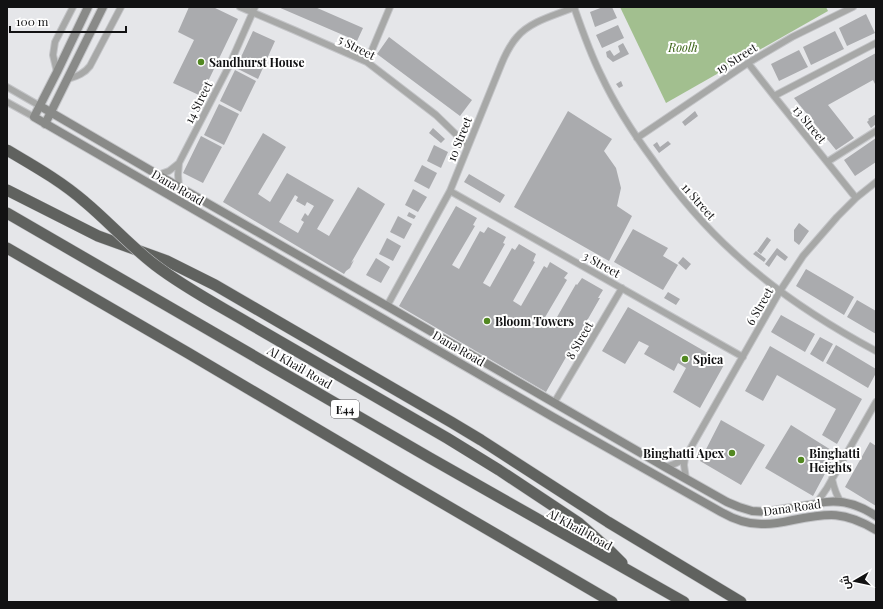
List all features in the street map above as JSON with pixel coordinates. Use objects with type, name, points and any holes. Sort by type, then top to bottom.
[{"type":"highway","points":[[7,150],[39,169],[74,193],[98,212],[139,252],[171,277],[447,438],[525,487],[565,513],[593,534],[629,571]]},
{"type":"highway","points":[[7,190],[92,234],[167,261],[209,282],[451,422],[510,458],[602,518],[741,602]]},
{"type":"highway","name":"Al Khail Road","points":[[7,213],[430,458],[684,602]]},
{"type":"highway","name":"E44","points":[[7,248],[202,360],[402,480],[610,601]]},
{"type":"street","points":[[57,72],[53,48],[72,7]]},
{"type":"street","points":[[7,102],[34,118],[88,7]]},
{"type":"street","points":[[45,124],[103,7]]},
{"type":"street","points":[[68,78],[81,75],[90,66],[121,7]]},
{"type":"street","name":"5 Street","points":[[240,7],[254,10],[294,30],[367,62],[436,115],[468,146]]},
{"type":"street","points":[[367,62],[390,7]]},
{"type":"street","name":"11 Street","points":[[574,7],[584,36],[601,76],[616,104],[637,138],[668,181],[706,226],[749,267],[780,291],[833,326],[876,351]]},
{"type":"street","name":"10 Street","points":[[387,306],[450,190],[510,46],[524,30],[533,24],[574,7]]},
{"type":"street","name":"19 Street","points":[[637,138],[748,62],[792,37],[853,7]]},
{"type":"street","name":"14 Street","points":[[179,187],[179,164],[254,10]]},
{"type":"street","points":[[774,96],[876,43]]},
{"type":"street","name":"13 Street","points":[[748,62],[856,198]]},
{"type":"street","points":[[7,87],[40,106]]},
{"type":"street","name":"Dana Road","points":[[40,106],[727,502],[752,511],[766,512],[833,501],[858,507],[876,516]]},
{"type":"street","name":"Dana Road","points":[[34,118],[553,417],[735,519],[750,524],[766,524],[831,514],[857,520],[876,530]]},
{"type":"street","points":[[827,162],[876,131]]},
{"type":"street","points":[[158,175],[169,171],[179,164]]},
{"type":"street","name":"6 Street","points":[[685,458],[780,291],[803,256],[856,198],[876,182]]},
{"type":"street","name":"3 Street","points":[[450,190],[743,357]]},
{"type":"street","name":"8 Street","points":[[555,404],[622,288]]},
{"type":"street","points":[[375,314],[373,309],[376,304],[387,306],[393,314],[389,318],[383,318]]},
{"type":"street","points":[[816,504],[876,402]]},
{"type":"street","points":[[545,412],[544,407],[546,403],[555,404],[561,409],[561,414],[553,417]]},
{"type":"street","points":[[665,467],[672,466],[685,458],[686,479]]},
{"type":"street","points":[[832,479],[836,495],[841,502]]},
{"type":"green space","name":"Roolh","points":[[620,7],[826,7],[828,11],[666,103]]},
{"type":"building","name":"Sandhurst House","points":[[189,7],[213,7],[238,19],[201,96],[173,83],[194,40],[178,32]]},
{"type":"building","points":[[278,7],[315,7],[363,28],[357,41]]},
{"type":"building","points":[[603,7],[612,7],[617,18],[595,27],[590,12]]},
{"type":"building","points":[[866,14],[875,33],[847,46],[839,28]]},
{"type":"building","points":[[618,25],[624,38],[602,48],[596,35]]},
{"type":"building","points":[[253,31],[275,41],[258,79],[236,68]]},
{"type":"building","points":[[835,31],[844,49],[811,65],[803,47]]},
{"type":"building","points":[[389,37],[472,100],[460,116],[377,54]]},
{"type":"building","points":[[623,43],[629,54],[613,62],[607,57],[606,52],[610,50],[614,56],[620,52],[618,46]]},
{"type":"building","points":[[799,50],[808,67],[779,81],[771,64]]},
{"type":"building","points":[[876,53],[876,86],[873,80],[828,105],[854,138],[836,150],[794,98]]},
{"type":"building","points":[[235,70],[256,81],[241,112],[220,101]]},
{"type":"building","points":[[621,81],[623,86],[619,88],[616,84]]},
{"type":"building","points":[[219,104],[239,114],[224,145],[204,135]]},
{"type":"building","points":[[568,111],[612,139],[604,151],[616,168],[621,188],[617,206],[632,216],[609,261],[514,207]]},
{"type":"building","points":[[695,111],[698,116],[685,126],[682,122]]},
{"type":"building","points":[[876,114],[876,124],[871,128],[867,122],[869,120],[868,119]]},
{"type":"building","points":[[433,128],[445,139],[441,143],[429,133]]},
{"type":"building","points":[[263,133],[286,147],[258,194],[270,202],[287,173],[334,200],[317,229],[329,236],[358,187],[385,204],[351,263],[354,260],[350,268],[344,274],[223,202]],"holes":[[[295,195],[298,197],[296,201],[305,206],[307,202],[314,206],[308,216],[305,213],[301,220],[304,222],[298,233],[279,222]]]},
{"type":"building","points":[[201,136],[222,147],[203,183],[183,173]]},
{"type":"building","points":[[876,138],[876,162],[855,176],[844,160]]},
{"type":"building","points":[[668,141],[671,144],[659,153],[653,145],[657,142],[660,147]]},
{"type":"building","points":[[434,145],[448,152],[441,168],[427,161]]},
{"type":"building","points":[[422,165],[437,173],[429,189],[414,181]]},
{"type":"building","points":[[469,174],[505,195],[500,203],[464,182]]},
{"type":"building","points":[[413,189],[427,197],[418,212],[405,205]]},
{"type":"building","name":"Bloom Towers","points":[[456,206],[477,218],[473,225],[475,226],[452,265],[459,269],[480,231],[484,233],[488,227],[506,237],[503,243],[505,244],[483,283],[490,287],[512,248],[515,250],[519,244],[536,254],[533,261],[535,262],[513,301],[521,306],[544,266],[547,268],[550,262],[568,273],[564,278],[567,280],[544,319],[553,324],[576,284],[577,285],[582,278],[603,290],[598,298],[600,298],[546,392],[399,306]]},
{"type":"building","points":[[409,212],[416,216],[414,219],[407,216]]},
{"type":"building","points":[[398,216],[412,224],[404,239],[390,232]]},
{"type":"building","points":[[799,223],[809,231],[799,245],[794,241],[794,230]]},
{"type":"building","points":[[633,229],[668,248],[663,256],[678,265],[663,290],[614,262]]},
{"type":"building","points":[[767,237],[771,240],[761,254],[757,251]]},
{"type":"building","points":[[387,238],[401,246],[393,261],[379,254]]},
{"type":"building","points":[[777,248],[788,257],[785,261],[777,255],[769,267],[765,264]]},
{"type":"building","points":[[756,251],[766,259],[764,262],[753,254]]},
{"type":"building","points":[[683,257],[691,264],[686,270],[678,263]]},
{"type":"building","points":[[376,258],[390,267],[381,283],[366,275]]},
{"type":"building","points":[[806,269],[854,297],[844,315],[796,286]]},
{"type":"building","points":[[668,292],[680,299],[676,305],[664,298]]},
{"type":"building","points":[[857,300],[876,311],[876,334],[847,317]]},
{"type":"building","name":"Spica","points":[[628,307],[725,363],[700,408],[673,392],[686,368],[678,363],[674,371],[644,354],[649,346],[639,341],[625,364],[602,351]]},
{"type":"building","points":[[781,315],[815,334],[805,352],[771,332]]},
{"type":"building","points":[[820,337],[833,344],[823,362],[810,354]]},
{"type":"building","points":[[836,345],[876,369],[876,373],[868,388],[826,363]]},
{"type":"building","points":[[770,346],[862,399],[837,444],[822,435],[836,409],[777,375],[763,401],[745,391]]},
{"type":"building","name":"Binghatti Apex","points":[[721,420],[765,445],[741,485],[700,461]]},
{"type":"building","name":"Binghatti Heights","points":[[791,425],[836,453],[813,496],[765,468]]},
{"type":"building","points":[[870,442],[876,446],[876,506],[845,487]]},
{"type":"place","name":"Sandhurst House","points":[[201,62]]},
{"type":"place","name":"Bloom Towers","points":[[487,321]]},
{"type":"place","name":"Spica","points":[[685,359]]},
{"type":"place","name":"Binghatti Apex","points":[[732,453]]},
{"type":"place","name":"Binghatti Heights","points":[[801,460]]}]
